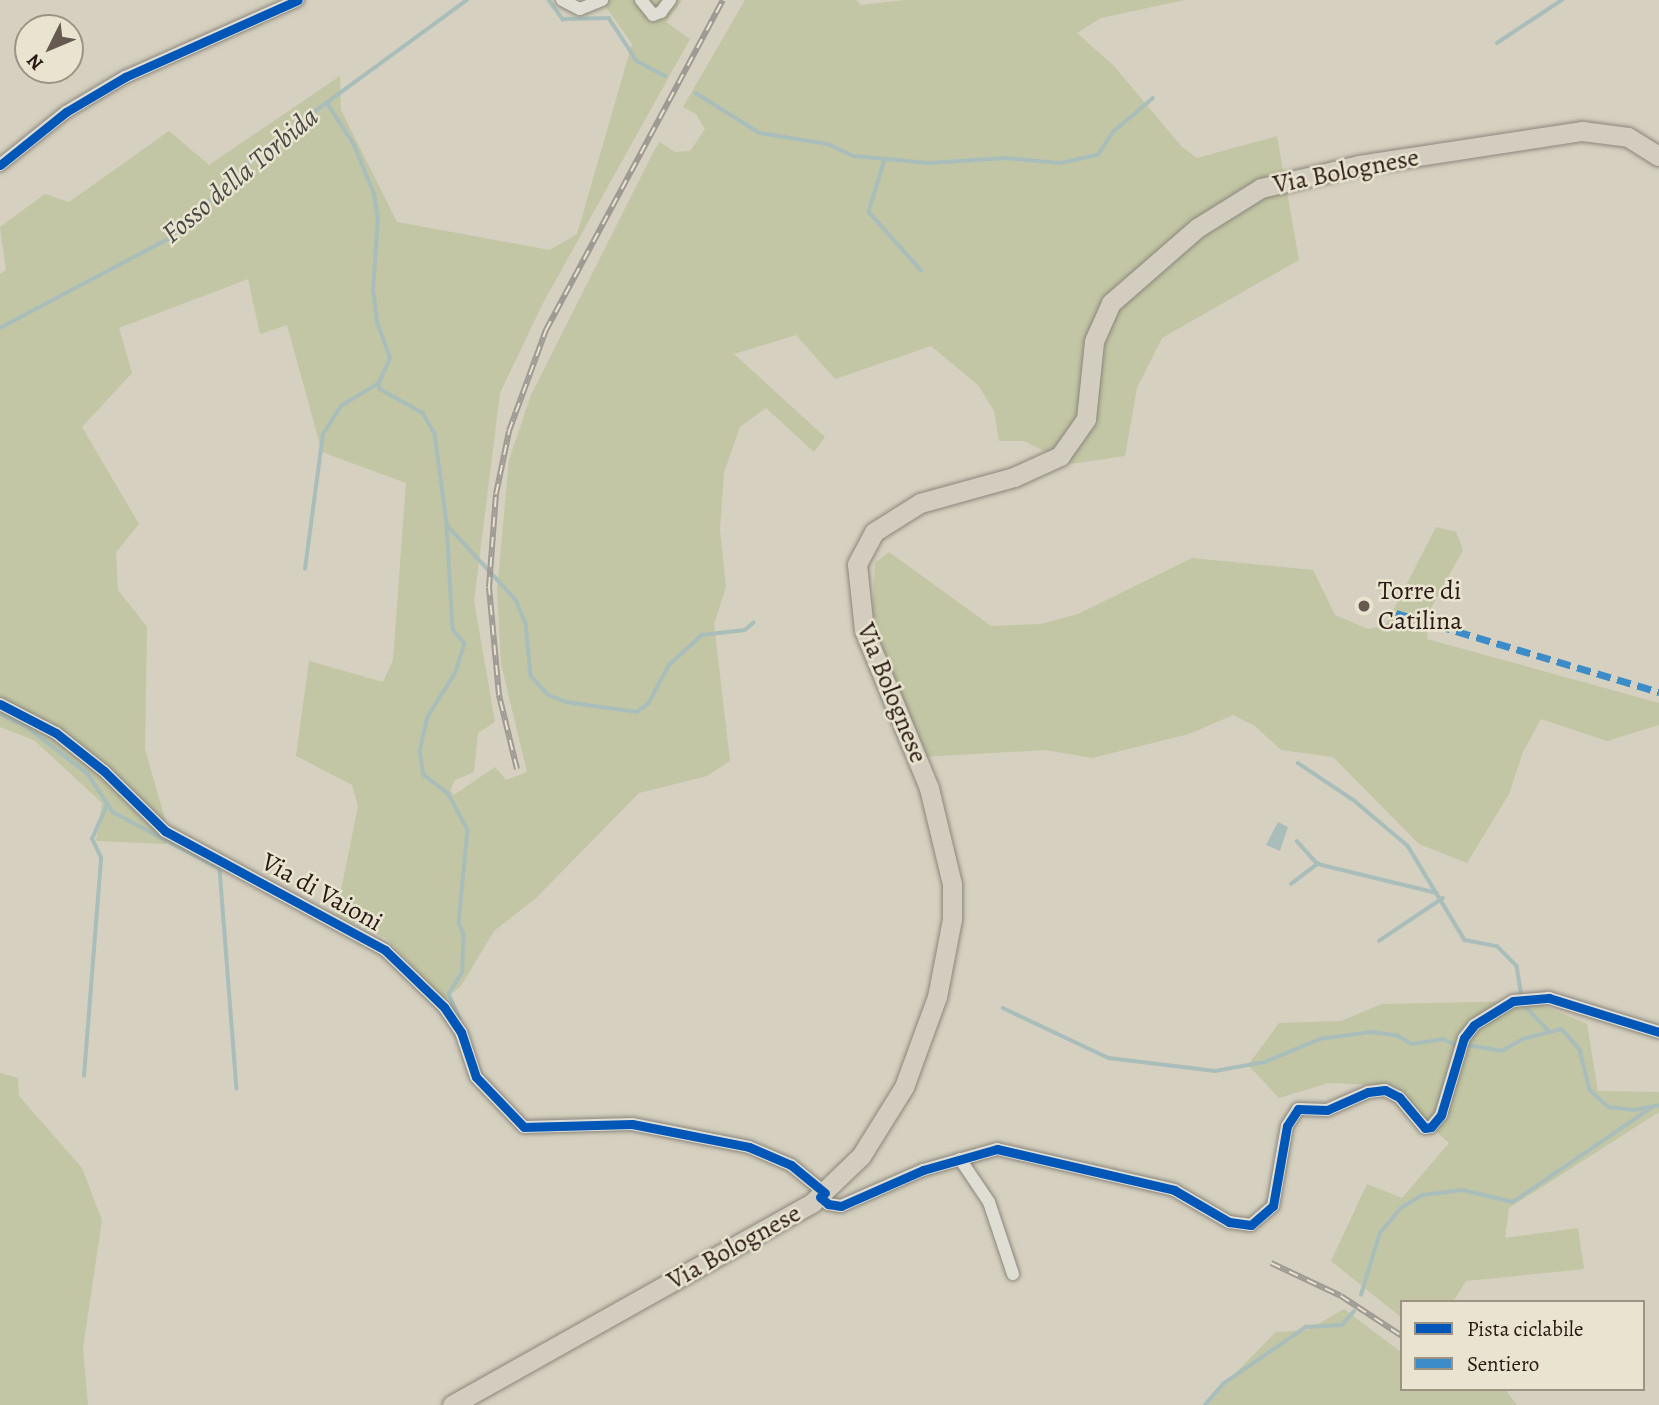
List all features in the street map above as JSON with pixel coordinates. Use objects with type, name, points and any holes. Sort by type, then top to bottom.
[{"type":"main road","name":"Via Bolognese","points":[[452,1405],[822,1195],[862,1156],[904,1087],[937,997],[952,919],[952,884],[942,824],[874,658],[859,608],[857,564],[874,532],[920,503],[1014,477],[1060,456],[1086,419],[1094,341],[1111,303],[1197,228],[1261,188],[1335,169],[1582,131],[1628,137],[1659,156]]},
{"type":"street","points":[[0,165],[66,112],[125,76],[298,0]]},
{"type":"street","points":[[562,0],[580,9],[602,0]]},
{"type":"street","points":[[641,0],[653,15],[670,0]]},
{"type":"street","name":"Via di Vaioni","points":[[0,704],[56,733],[104,771],[165,831],[385,950],[444,1007],[461,1032],[477,1077],[524,1127],[632,1124],[750,1147],[798,1169],[822,1195]]},
{"type":"street","points":[[822,1195],[828,1204],[841,1206],[960,1158],[997,1149],[1018,1151],[1174,1191],[1229,1222],[1251,1225],[1273,1206],[1287,1126],[1298,1109],[1326,1110],[1368,1092],[1385,1090],[1399,1097],[1424,1128],[1431,1127],[1441,1115],[1464,1038],[1474,1025],[1513,1001],[1549,998],[1659,1032]]},
{"type":"street","points":[[960,1158],[989,1202],[1013,1274]]},
{"type":"green space","points":[[601,0],[682,0],[666,22],[690,39],[543,303],[500,393],[474,601],[495,722],[478,733],[474,772],[455,780],[450,790],[454,795],[495,767],[506,780],[527,772],[501,664],[497,590],[509,460],[531,395],[656,147],[660,142],[675,152],[690,151],[705,129],[696,114],[683,107],[745,0],[856,0],[861,5],[905,0],[1185,0],[1101,18],[1077,33],[1113,65],[1182,147],[1197,158],[1277,136],[1299,260],[1162,338],[1137,388],[1125,456],[1070,464],[1024,441],[999,441],[994,411],[978,385],[931,346],[835,379],[796,335],[734,354],[825,437],[814,452],[766,408],[740,427],[724,472],[720,529],[726,587],[714,624],[730,761],[707,776],[639,793],[536,898],[494,931],[461,986],[444,1000],[386,938],[336,915],[358,806],[352,785],[296,756],[309,661],[383,682],[393,660],[406,483],[322,452],[287,325],[260,334],[248,279],[119,328],[132,373],[82,427],[139,524],[116,552],[118,590],[147,627],[145,749],[165,819],[166,844],[96,841],[102,803],[34,740],[0,727],[0,274],[6,270],[0,227],[45,194],[69,202],[169,131],[209,165],[340,76],[341,110],[397,222],[550,250],[577,234],[632,44]]},
{"type":"green space","points":[[1436,527],[1456,532],[1463,550],[1430,610],[1427,639],[1659,703],[1659,725],[1607,741],[1541,719],[1523,752],[1509,794],[1467,863],[1419,844],[1333,757],[1281,750],[1255,726],[1233,715],[1189,734],[1092,758],[1045,750],[923,757],[871,642],[875,563],[889,552],[991,626],[1041,624],[1078,614],[1192,558],[1313,570],[1335,615],[1368,629],[1385,626]]},
{"type":"green space","points":[[1532,1001],[1587,1024],[1598,1091],[1659,1092],[1659,1112],[1509,1208],[1505,1238],[1578,1228],[1584,1269],[1466,1281],[1454,1300],[1400,1300],[1400,1316],[1331,1261],[1367,1184],[1402,1198],[1449,1143],[1383,1085],[1329,1083],[1279,1098],[1248,1065],[1279,1023],[1341,1021],[1382,1004]]},
{"type":"green space","points":[[0,1073],[18,1078],[19,1096],[82,1168],[102,1220],[83,1348],[88,1405],[0,1405]]},
{"type":"green space","points":[[1344,1309],[1400,1351],[1400,1391],[1506,1391],[1517,1405],[1204,1405],[1276,1332],[1308,1330]]},
{"type":"shaded area","points":[[1278,822],[1288,827],[1280,851],[1266,845]]},
{"type":"waterway","name":"Fosso della Torbida","points":[[0,328],[170,238],[269,145],[467,0]]},
{"type":"waterway","points":[[549,0],[563,19],[609,18],[637,61],[665,76]]},
{"type":"waterway","points":[[1497,43],[1562,0]]},
{"type":"waterway","points":[[696,93],[760,133],[828,144],[854,156],[929,163],[1006,158],[1060,163],[1098,155],[1113,132],[1153,98]]},
{"type":"waterway","points":[[305,569],[323,434],[341,406],[379,383],[390,358],[377,322],[373,290],[378,219],[374,194],[354,145],[328,105]]},
{"type":"waterway","points":[[885,160],[869,212],[921,270]]},
{"type":"waterway","points":[[379,383],[380,389],[423,413],[435,434],[447,524],[453,629],[465,644],[455,674],[428,717],[420,751],[424,775],[448,793],[468,830],[459,923],[464,934],[463,972],[449,994],[460,1019]]},
{"type":"waterway","points":[[448,526],[516,600],[526,623],[531,676],[549,695],[566,702],[637,712],[648,704],[669,665],[702,635],[745,630],[753,623]]},
{"type":"waterway","points":[[0,714],[26,726],[88,774],[113,812],[220,869],[237,1088]]},
{"type":"waterway","points":[[1298,763],[1355,801],[1408,846],[1465,940],[1497,946],[1517,966],[1522,996]]},
{"type":"waterway","points":[[84,1076],[101,858],[92,839],[107,805]]},
{"type":"waterway","points":[[1297,841],[1318,864],[1437,893]]},
{"type":"waterway","points":[[1291,884],[1318,864]]},
{"type":"waterway","points":[[1379,941],[1443,898]]},
{"type":"waterway","points":[[1523,1004],[1548,1030]]},
{"type":"waterway","points":[[1003,1008],[1109,1058],[1215,1071],[1265,1062],[1320,1039],[1371,1032],[1397,1035],[1412,1044],[1444,1039],[1458,1046]]},
{"type":"waterway","points":[[1466,1045],[1502,1051],[1523,1039],[1562,1029],[1580,1050],[1590,1090],[1609,1107],[1634,1110],[1659,1105]]},
{"type":"waterway","points":[[1361,1295],[1380,1233],[1401,1208],[1423,1195],[1463,1190],[1513,1202],[1651,1108]]},
{"type":"waterway","points":[[1205,1405],[1223,1384],[1306,1327],[1342,1325],[1354,1311]]},
{"type":"railway","points":[[517,769],[499,695],[489,587],[496,494],[509,431],[546,330],[723,0]]},
{"type":"railway","points":[[1271,1263],[1341,1296],[1400,1335]]},
{"type":"marked path","points":[[1396,613],[1659,692]]},
{"type":"cycle path","points":[[0,165],[66,112],[125,77],[298,0]]},
{"type":"cycle path","points":[[0,704],[56,733],[104,771],[165,831],[385,950],[444,1007],[461,1032],[476,1077],[524,1127],[632,1124],[749,1147],[791,1165],[825,1193]]},
{"type":"cycle path","points":[[820,1197],[828,1204],[841,1206],[923,1170],[997,1149],[1174,1190],[1229,1222],[1251,1225],[1273,1206],[1287,1126],[1298,1109],[1327,1110],[1368,1092],[1385,1090],[1399,1097],[1425,1128],[1431,1127],[1441,1115],[1464,1038],[1474,1025],[1513,1001],[1549,998],[1659,1032]]},
{"type":"place","name":"Torre di Catilina","points":[[1364,606]]}]
